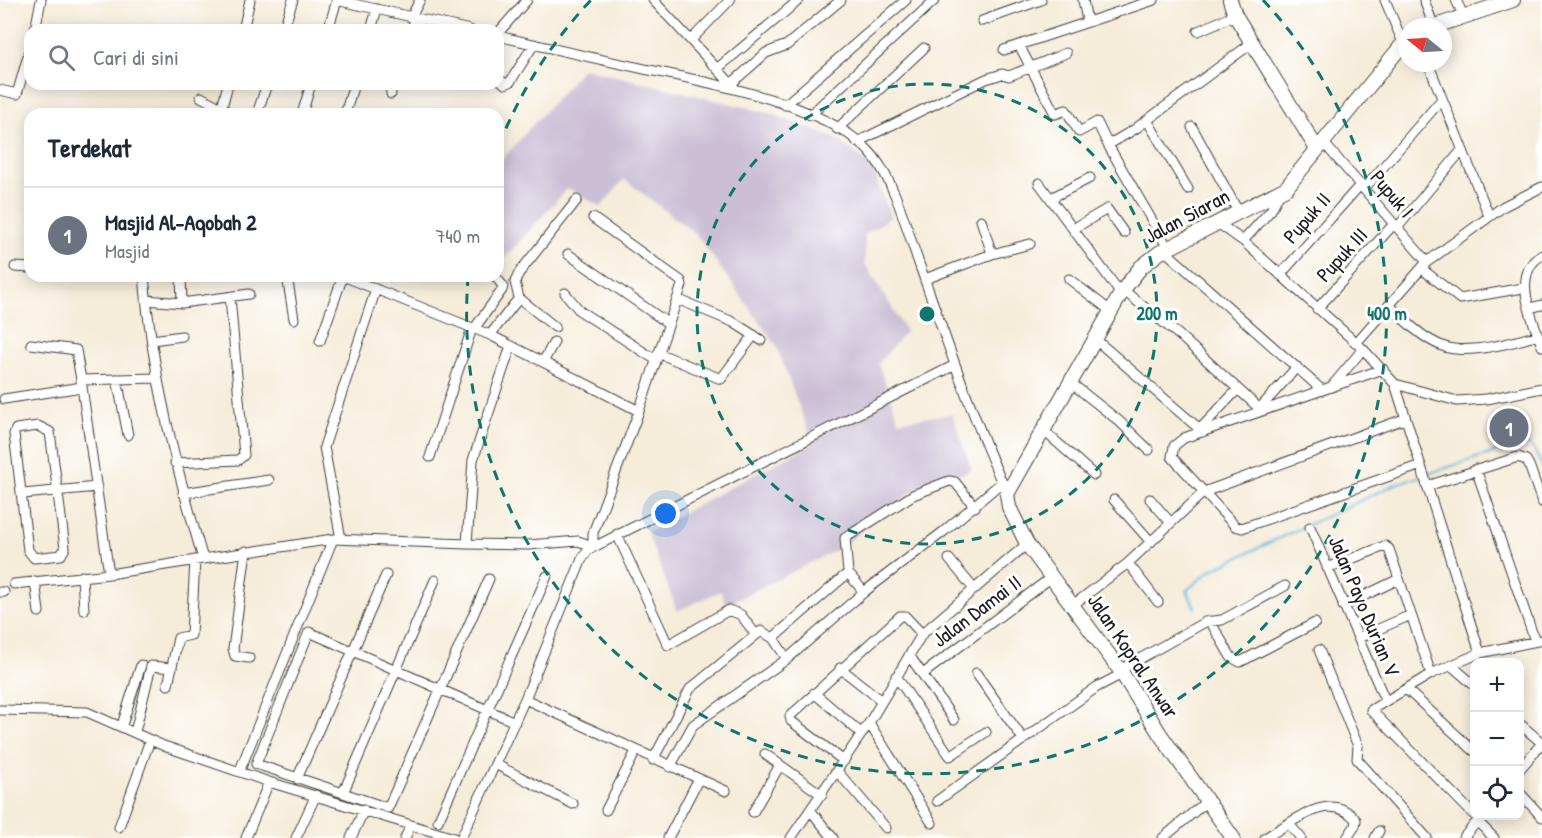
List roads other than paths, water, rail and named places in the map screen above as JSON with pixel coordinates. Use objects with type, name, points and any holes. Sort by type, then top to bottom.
[{"type":"street","points":[[35,24],[41,0]]},
{"type":"street","points":[[244,24],[250,0]]},
{"type":"street","points":[[286,24],[293,0]]},
{"type":"street","points":[[330,24],[336,0],[444,24]]},
{"type":"street","points":[[412,24],[420,0]]},
{"type":"street","points":[[504,32],[527,0]]},
{"type":"street","points":[[653,0],[734,86]]},
{"type":"street","points":[[691,40],[730,0]]},
{"type":"street","points":[[718,68],[799,0]]},
{"type":"street","points":[[734,86],[766,53],[787,45],[841,0]]},
{"type":"street","points":[[785,105],[906,0]]},
{"type":"street","points":[[810,115],[935,0]]},
{"type":"street","points":[[982,21],[1041,0]]},
{"type":"street","points":[[1083,0],[1087,21]]},
{"type":"street","points":[[1004,50],[1154,0]]},
{"type":"street","points":[[1230,0],[1234,15],[1320,145]]},
{"type":"street","points":[[1385,0],[1398,27]]},
{"type":"street","points":[[1424,0],[1431,18]]},
{"type":"street","points":[[1456,0],[1464,17]]},
{"type":"street","points":[[1452,21],[1509,1]]},
{"type":"street","points":[[373,24],[377,9]]},
{"type":"street","points":[[1198,31],[1234,15]]},
{"type":"street","points":[[504,37],[734,86],[810,115],[857,142],[878,165],[901,211],[955,364],[1004,488],[975,507],[864,592],[788,659],[693,725],[669,767]]},
{"type":"street","points":[[1108,145],[1147,120],[1252,43]]},
{"type":"street","points":[[504,83],[510,82],[534,44]]},
{"type":"street","points":[[1019,45],[1055,114],[1066,110],[1079,132],[1097,122],[1166,249],[1322,390]]},
{"type":"street","points":[[837,129],[924,48]]},
{"type":"street","name":"Jalan Siaran","points":[[1004,488],[1043,430],[1122,292],[1141,267],[1166,249],[1280,192],[1293,180],[1398,50]]},
{"type":"street","points":[[857,142],[986,79],[1002,74],[1009,75],[1066,53]]},
{"type":"street","points":[[0,90],[17,94],[24,70]]},
{"type":"street","points":[[1432,72],[1489,216]]},
{"type":"street","points":[[201,97],[222,107],[226,90]]},
{"type":"street","points":[[259,108],[265,90]]},
{"type":"street","points":[[304,108],[309,90]]},
{"type":"street","points":[[347,108],[352,90]]},
{"type":"street","points":[[391,90],[391,94]]},
{"type":"street","name":"Pupuk II","points":[[1280,275],[1442,99]]},
{"type":"street","points":[[1147,120],[1188,189]]},
{"type":"street","points":[[1191,127],[1239,213]]},
{"type":"street","name":"Pupuk I","points":[[1320,145],[1362,186],[1424,266],[1461,299],[1523,288]]},
{"type":"street","name":"Pupuk III","points":[[1317,309],[1395,227],[1462,150]]},
{"type":"street","points":[[1051,198],[1090,178]]},
{"type":"street","points":[[1039,183],[1122,292],[1261,409]]},
{"type":"street","points":[[1332,386],[1389,305],[1424,266],[1489,216],[1542,188]]},
{"type":"street","points":[[1243,242],[1271,210],[1280,192]]},
{"type":"street","points":[[555,327],[519,298],[515,282],[519,273],[577,200]]},
{"type":"street","points":[[1073,229],[1107,208],[1124,233]]},
{"type":"street","points":[[592,547],[592,533],[639,411],[669,324],[681,281],[593,218]]},
{"type":"street","points":[[981,220],[993,254]]},
{"type":"street","points":[[1218,223],[1243,242],[1359,346],[1395,384],[1404,419],[1422,466],[1480,653]]},
{"type":"street","points":[[924,279],[993,254],[1030,244]]},
{"type":"street","points":[[568,254],[669,324]]},
{"type":"street","points":[[1542,255],[1533,262],[1523,288],[1542,346]]},
{"type":"street","points":[[15,267],[24,268]]},
{"type":"street","points":[[1068,279],[1112,312]]},
{"type":"street","points":[[144,282],[156,378],[199,560],[190,635],[178,638],[168,685]]},
{"type":"street","points":[[181,282],[182,303]]},
{"type":"street","points":[[290,282],[294,320]]},
{"type":"street","points":[[320,340],[341,282]]},
{"type":"street","points":[[358,282],[473,328],[639,411]]},
{"type":"street","points":[[430,457],[473,328],[502,290],[503,286],[500,282]]},
{"type":"street","points":[[240,770],[337,539],[324,447],[376,289]]},
{"type":"street","points":[[565,293],[580,311],[657,357],[721,379],[757,337],[732,322],[677,299]]},
{"type":"street","points":[[146,300],[182,303],[249,294]]},
{"type":"street","points":[[175,463],[238,460],[244,455],[230,297]]},
{"type":"street","points":[[489,336],[519,298]]},
{"type":"street","points":[[1389,305],[1428,338],[1454,349],[1509,344],[1538,335]]},
{"type":"street","points":[[1530,308],[1542,305]]},
{"type":"street","points":[[152,340],[182,336]]},
{"type":"street","points":[[1096,340],[1202,430]]},
{"type":"street","points":[[543,362],[554,342]]},
{"type":"street","points":[[31,344],[76,350],[109,574]]},
{"type":"street","points":[[467,544],[473,460],[511,346]]},
{"type":"street","points":[[461,838],[525,699],[582,559],[592,547],[955,364]]},
{"type":"street","points":[[1261,409],[1297,367]]},
{"type":"street","points":[[1383,369],[1202,430],[1177,442],[1171,453],[1175,462],[1236,526],[1242,528],[1422,466]]},
{"type":"street","points":[[4,399],[117,379],[156,378]]},
{"type":"street","points":[[117,379],[128,435]]},
{"type":"street","points":[[1071,383],[1149,450]]},
{"type":"street","points":[[1395,384],[1457,401],[1487,399],[1542,388]]},
{"type":"street","points":[[1202,430],[1238,389]]},
{"type":"street","points":[[1073,605],[1128,563],[1204,492],[1404,419]]},
{"type":"street","points":[[38,426],[50,432],[65,548],[61,555],[34,558],[30,554],[23,494],[14,434],[16,429],[38,426]]},
{"type":"street","points":[[1043,430],[1094,475]]},
{"type":"street","points":[[1426,483],[1505,460],[1523,458],[1529,465],[1542,502]]},
{"type":"street","points":[[1470,809],[1372,712],[1372,708],[1431,674],[1480,653],[1539,641],[1476,469]]},
{"type":"street","points":[[183,492],[268,480]]},
{"type":"street","points":[[864,592],[848,573],[848,557],[843,543],[845,538],[913,495],[952,481],[975,507]]},
{"type":"street","points":[[23,494],[96,487]]},
{"type":"street","name":"Jalan Kopral Anwar","points":[[1004,488],[1009,507],[1027,544],[1053,576],[1121,672],[1233,838]]},
{"type":"street","points":[[1150,498],[1172,523]]},
{"type":"street","points":[[1114,500],[1151,542]]},
{"type":"street","name":"Jalan Payo Durian V","points":[[1310,527],[1385,700]]},
{"type":"street","points":[[616,534],[668,645],[729,610],[741,615],[756,635]]},
{"type":"street","points":[[14,584],[109,574],[246,551],[337,539],[529,545],[578,541],[592,547]]},
{"type":"street","points":[[791,838],[811,812],[869,723],[922,634],[1027,544]]},
{"type":"street","points":[[1327,568],[1384,546],[1389,549],[1431,674]]},
{"type":"street","points":[[246,551],[233,649],[235,656],[249,658]]},
{"type":"street","points":[[949,559],[974,589]]},
{"type":"street","points":[[1128,563],[1158,602]]},
{"type":"street","points":[[773,638],[848,573]]},
{"type":"street","points":[[297,778],[386,575]]},
{"type":"street","points":[[81,576],[84,610]]},
{"type":"street","points":[[438,821],[547,576]]},
{"type":"street","name":"Jalan Damai II","points":[[923,674],[1053,576]]},
{"type":"street","points":[[489,579],[440,689],[389,808],[255,764],[307,634],[313,632],[395,669],[440,689],[515,722]]},
{"type":"street","points":[[1343,606],[1399,579]]},
{"type":"street","points":[[344,793],[395,669],[435,580]]},
{"type":"street","points":[[35,581],[39,612]]},
{"type":"street","points":[[937,801],[1121,672],[1210,621],[1222,620],[1285,586]]},
{"type":"street","points":[[844,761],[790,719],[840,668],[903,615],[922,634]]},
{"type":"street","points":[[1358,638],[1412,615]]},
{"type":"street","points":[[1210,621],[1231,657],[1240,662],[1315,623]]},
{"type":"street","points":[[653,760],[690,688],[756,635],[765,631],[788,659]]},
{"type":"street","points":[[1319,650],[1358,746],[1358,759],[1427,838]]},
{"type":"street","points":[[909,655],[954,720]]},
{"type":"street","points":[[122,725],[141,665]]},
{"type":"street","points":[[135,732],[151,666],[172,668]]},
{"type":"street","points":[[1452,666],[1470,682]]},
{"type":"street","points":[[840,668],[882,701]]},
{"type":"street","points":[[976,673],[1023,739]]},
{"type":"street","points":[[896,676],[950,756],[986,732]]},
{"type":"street","points":[[1406,690],[1470,747]]},
{"type":"street","points":[[814,693],[861,733]]},
{"type":"street","points":[[525,699],[653,760],[726,791]]},
{"type":"street","points":[[0,710],[80,711],[122,725],[150,740],[269,782],[454,838]]},
{"type":"street","points":[[869,723],[932,823]]},
{"type":"street","points":[[1523,766],[1542,743],[1524,727]]},
{"type":"street","points":[[119,827],[150,740]]},
{"type":"street","points":[[606,810],[636,751]]},
{"type":"street","points":[[765,754],[822,795]]},
{"type":"street","points":[[495,764],[573,804]]},
{"type":"street","points":[[753,812],[780,765]]},
{"type":"street","points":[[837,771],[886,828]]},
{"type":"street","points":[[668,838],[698,780]]},
{"type":"street","points":[[246,838],[269,782]]},
{"type":"street","points":[[296,838],[316,795]]},
{"type":"street","points":[[1524,797],[1542,817]]},
{"type":"street","points":[[1162,838],[1207,801]]},
{"type":"street","points":[[1265,838],[1313,809],[1330,807],[1352,814],[1356,820],[1347,838]]},
{"type":"street","points":[[351,838],[364,810]]},
{"type":"street","points":[[811,812],[833,838]]},
{"type":"street","points":[[1463,838],[1476,820]]},
{"type":"street","points":[[1480,820],[1494,838]]},
{"type":"street","points":[[405,838],[411,825]]},
{"type":"street","points":[[1289,825],[1301,838]]},
{"type":"waterway","points":[[1427,474],[1521,444],[1531,445],[1542,465]]},
{"type":"waterway","points":[[1195,608],[1187,590],[1211,570],[1398,483],[1422,476]]},
{"type":"place","name":"Masjid Al-Aqobah 2","points":[[1509,428]]}]
